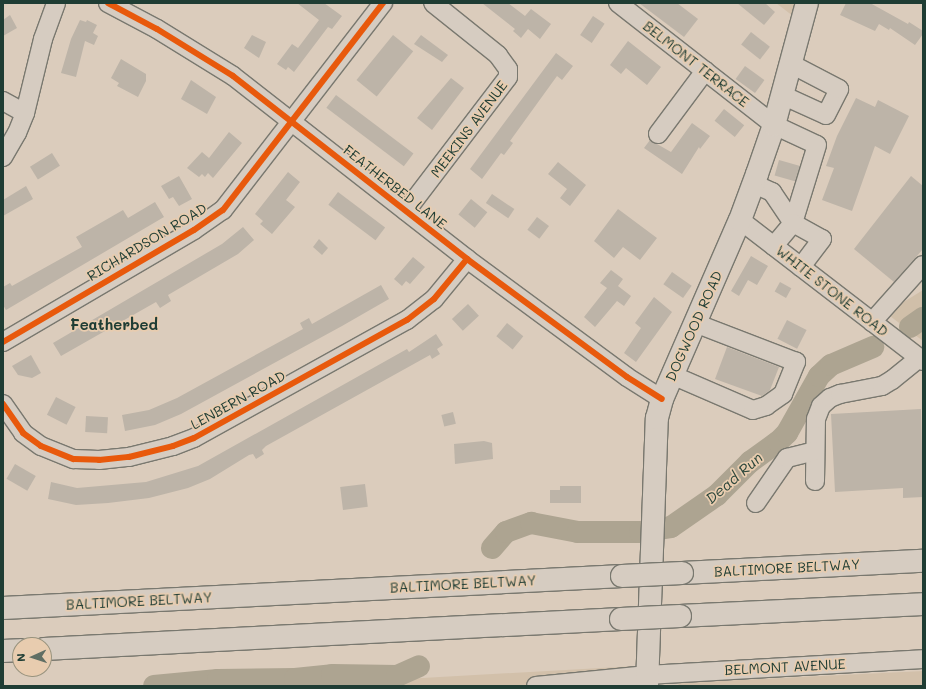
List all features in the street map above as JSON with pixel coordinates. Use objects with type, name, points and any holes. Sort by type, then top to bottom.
[{"type":"main road","name":"DOGWOOD ROAD","points":[[647,680],[656,429],[662,398],[740,220],[754,184],[774,125],[807,3]]},
{"type":"main road","name":"BALTIMORE BELTWAY","points":[[3,608],[923,560]]},
{"type":"main road","points":[[52,649],[923,604]]},
{"type":"street","points":[[3,157],[17,133],[25,113],[43,39],[56,3]]},
{"type":"street","name":"FEATHERBED LANE","points":[[108,3],[204,56],[293,122],[467,259],[628,377],[662,398]]},
{"type":"street","name":"RICHARDSON ROAD","points":[[3,342],[210,220],[233,198],[293,122],[383,3]]},
{"type":"street","name":"MEEKINS AVENUE","points":[[406,211],[508,77],[508,69],[498,55],[433,3]]},
{"type":"street","name":"BELMONT TERRACE","points":[[618,3],[774,125],[817,145],[793,223]]},
{"type":"street","points":[[782,95],[826,115],[839,89],[791,64]]},
{"type":"street","points":[[658,134],[705,71]]},
{"type":"street","points":[[3,101],[25,113]]},
{"type":"street","points":[[754,184],[772,192],[793,223],[822,239],[801,267]]},
{"type":"street","name":"WHITE STONE ROAD","points":[[740,220],[921,359]]},
{"type":"street","points":[[774,246],[793,223]]},
{"type":"street","name":"LENBERN ROAD","points":[[3,404],[23,433],[41,446],[74,459],[106,460],[166,449],[194,438],[407,320],[434,299],[467,259]]},
{"type":"street","points":[[872,322],[923,265]]},
{"type":"street","points":[[672,375],[753,410],[766,406],[783,394],[796,362],[695,323]]},
{"type":"street","points":[[814,481],[816,419],[821,406],[830,398],[882,386],[921,359]]},
{"type":"street","points":[[756,503],[787,458],[815,451]]},
{"type":"street","name":"BELMONT AVENUE","points":[[536,686],[647,680],[923,659]]},
{"type":"shaded area","points":[[776,3],[797,3],[793,16]]},
{"type":"shaded area","points":[[923,290],[923,341],[886,313]]},
{"type":"shaded area","points":[[636,666],[636,686],[282,686]]},
{"type":"shaded area","points":[[923,671],[923,686],[677,686],[680,683]]},
{"type":"building","points":[[297,3],[324,3],[342,16],[332,29],[328,27],[294,72],[288,67],[286,70],[277,64],[292,44],[298,48],[319,20]]},
{"type":"building","points":[[482,3],[508,3],[525,16],[531,9],[551,24],[540,39],[528,29],[521,38],[513,31],[515,29]]},
{"type":"building","points":[[639,3],[677,3],[698,19],[684,37]]},
{"type":"building","points":[[737,3],[765,3],[775,12],[764,25]]},
{"type":"building","points":[[846,3],[870,3],[908,24],[909,22],[923,31],[923,34],[915,45],[890,28],[889,30],[879,24],[875,31],[840,15]]},
{"type":"building","points":[[10,15],[17,28],[3,36],[3,20]]},
{"type":"building","points":[[593,16],[605,24],[592,43],[580,35]]},
{"type":"building","points":[[80,20],[86,22],[87,20],[97,25],[93,33],[98,36],[94,45],[85,41],[76,77],[61,73],[71,39]]},
{"type":"building","points":[[751,32],[770,47],[760,59],[741,45]]},
{"type":"building","points":[[252,35],[266,42],[259,58],[244,48]]},
{"type":"building","points":[[393,35],[413,51],[377,96],[356,80]]},
{"type":"building","points":[[421,35],[448,55],[442,62],[414,44]]},
{"type":"building","points":[[628,41],[661,67],[647,85],[626,68],[621,74],[610,65]]},
{"type":"building","points":[[556,53],[573,66],[562,80],[557,76],[510,141],[513,143],[504,155],[501,153],[482,179],[470,169]]},
{"type":"building","points":[[121,59],[146,74],[146,81],[138,97],[117,86],[119,83],[111,78]]},
{"type":"building","points":[[745,66],[764,80],[755,93],[736,79]]},
{"type":"building","points":[[451,78],[464,88],[432,130],[417,118]]},
{"type":"building","points":[[191,80],[216,97],[207,114],[181,99]]},
{"type":"building","points":[[336,95],[413,153],[404,166],[326,108]]},
{"type":"building","points":[[856,98],[875,107],[878,100],[909,116],[890,154],[875,146],[852,211],[822,200],[834,168],[826,166],[837,136]]},
{"type":"building","points":[[724,109],[744,125],[735,137],[715,121]]},
{"type":"building","points":[[692,123],[710,136],[700,149],[699,147],[682,174],[644,148],[650,140],[671,152]]},
{"type":"building","points":[[229,132],[242,143],[213,178],[208,173],[205,177],[202,174],[199,177],[187,168],[202,152],[209,158]]},
{"type":"building","points":[[52,153],[60,166],[38,179],[30,167]]},
{"type":"building","points":[[779,160],[800,166],[796,181],[775,175]]},
{"type":"building","points":[[558,162],[586,185],[570,206],[560,198],[567,189],[548,174]]},
{"type":"building","points":[[288,172],[300,182],[286,200],[295,207],[272,234],[260,224],[263,221],[255,214]]},
{"type":"building","points":[[179,176],[192,199],[179,206],[173,197],[169,199],[161,186]]},
{"type":"building","points":[[911,176],[923,186],[923,249],[894,282],[854,249]]},
{"type":"building","points":[[26,186],[33,199],[3,216],[3,200]]},
{"type":"building","points":[[338,192],[385,228],[375,240],[328,205]]},
{"type":"building","points":[[492,194],[514,209],[508,218],[486,203]]},
{"type":"building","points":[[471,199],[487,212],[475,228],[458,215]]},
{"type":"building","points":[[155,202],[164,217],[6,310],[3,305],[3,287],[10,283],[12,286],[82,247],[76,237],[123,210],[128,218]]},
{"type":"building","points":[[618,209],[657,238],[640,260],[623,247],[614,258],[594,241]]},
{"type":"building","points":[[537,217],[549,226],[539,239],[527,230]]},
{"type":"building","points":[[243,227],[254,240],[238,254],[168,295],[171,301],[160,308],[156,302],[61,356],[53,343],[222,244]]},
{"type":"building","points":[[319,239],[328,248],[322,255],[313,247]]},
{"type":"building","points":[[751,256],[768,266],[757,285],[748,280],[739,296],[731,291]]},
{"type":"building","points":[[413,257],[425,267],[410,284],[406,281],[402,286],[394,279]]},
{"type":"building","points":[[611,270],[623,279],[618,286],[631,296],[624,306],[617,301],[595,327],[584,317],[607,288],[600,283]]},
{"type":"building","points":[[672,272],[692,286],[683,298],[663,284]]},
{"type":"building","points":[[780,282],[791,288],[786,298],[775,292]]},
{"type":"building","points":[[381,285],[389,299],[342,326],[181,414],[155,425],[125,431],[122,415],[149,410],[177,398],[303,329],[300,323],[309,318],[312,324]]},
{"type":"building","points":[[654,297],[672,312],[636,362],[624,353],[641,328],[635,323]]},
{"type":"building","points":[[468,304],[479,316],[463,331],[452,319]]},
{"type":"building","points":[[787,320],[807,330],[797,349],[777,339]]},
{"type":"building","points":[[507,323],[523,336],[513,349],[496,336]]},
{"type":"building","points":[[436,334],[443,345],[437,349],[440,354],[432,359],[430,355],[266,446],[262,450],[264,454],[256,459],[253,454],[249,455],[210,479],[188,488],[149,498],[76,505],[48,499],[51,482],[77,488],[146,482],[198,466],[407,349],[409,352]]},
{"type":"building","points":[[727,347],[779,367],[770,390],[762,396],[715,379]]},
{"type":"building","points":[[31,355],[41,373],[32,378],[18,375],[12,366]]},
{"type":"building","points":[[56,397],[76,407],[67,425],[47,415]]},
{"type":"building","points":[[921,409],[923,497],[903,498],[903,488],[835,492],[831,414]]},
{"type":"building","points":[[453,412],[456,424],[444,427],[441,415]]},
{"type":"building","points":[[86,416],[108,417],[107,433],[85,432]]},
{"type":"building","points":[[484,441],[492,443],[493,459],[455,464],[454,444]]},
{"type":"building","points":[[15,464],[36,476],[27,491],[6,479]]},
{"type":"building","points":[[365,484],[368,507],[343,510],[340,487]]},
{"type":"building","points":[[560,486],[581,486],[581,503],[550,503],[550,490],[560,490]]},
{"type":"waterway","name":"Dead Run","points":[[910,327],[923,318]]},
{"type":"waterway","name":"Dead Run","points":[[492,548],[506,532],[531,523],[578,532],[640,532],[671,527],[717,495],[750,462],[778,442],[787,433],[819,376],[831,365],[873,347]]},
{"type":"waterway","name":"Dead Run","points":[[154,686],[218,680],[295,679],[332,675],[397,676],[419,666]]},
{"type":"cycle path","points":[[108,3],[157,29],[233,76],[467,259],[627,377],[662,399]]},
{"type":"cycle path","points":[[3,342],[194,230],[223,210],[383,3]]},
{"type":"cycle path","points":[[3,404],[23,433],[41,446],[74,459],[99,460],[129,457],[173,446],[194,438],[407,320],[434,299],[467,259]]},
{"type":"district","name":"Featherbed","points":[[114,325]]}]
